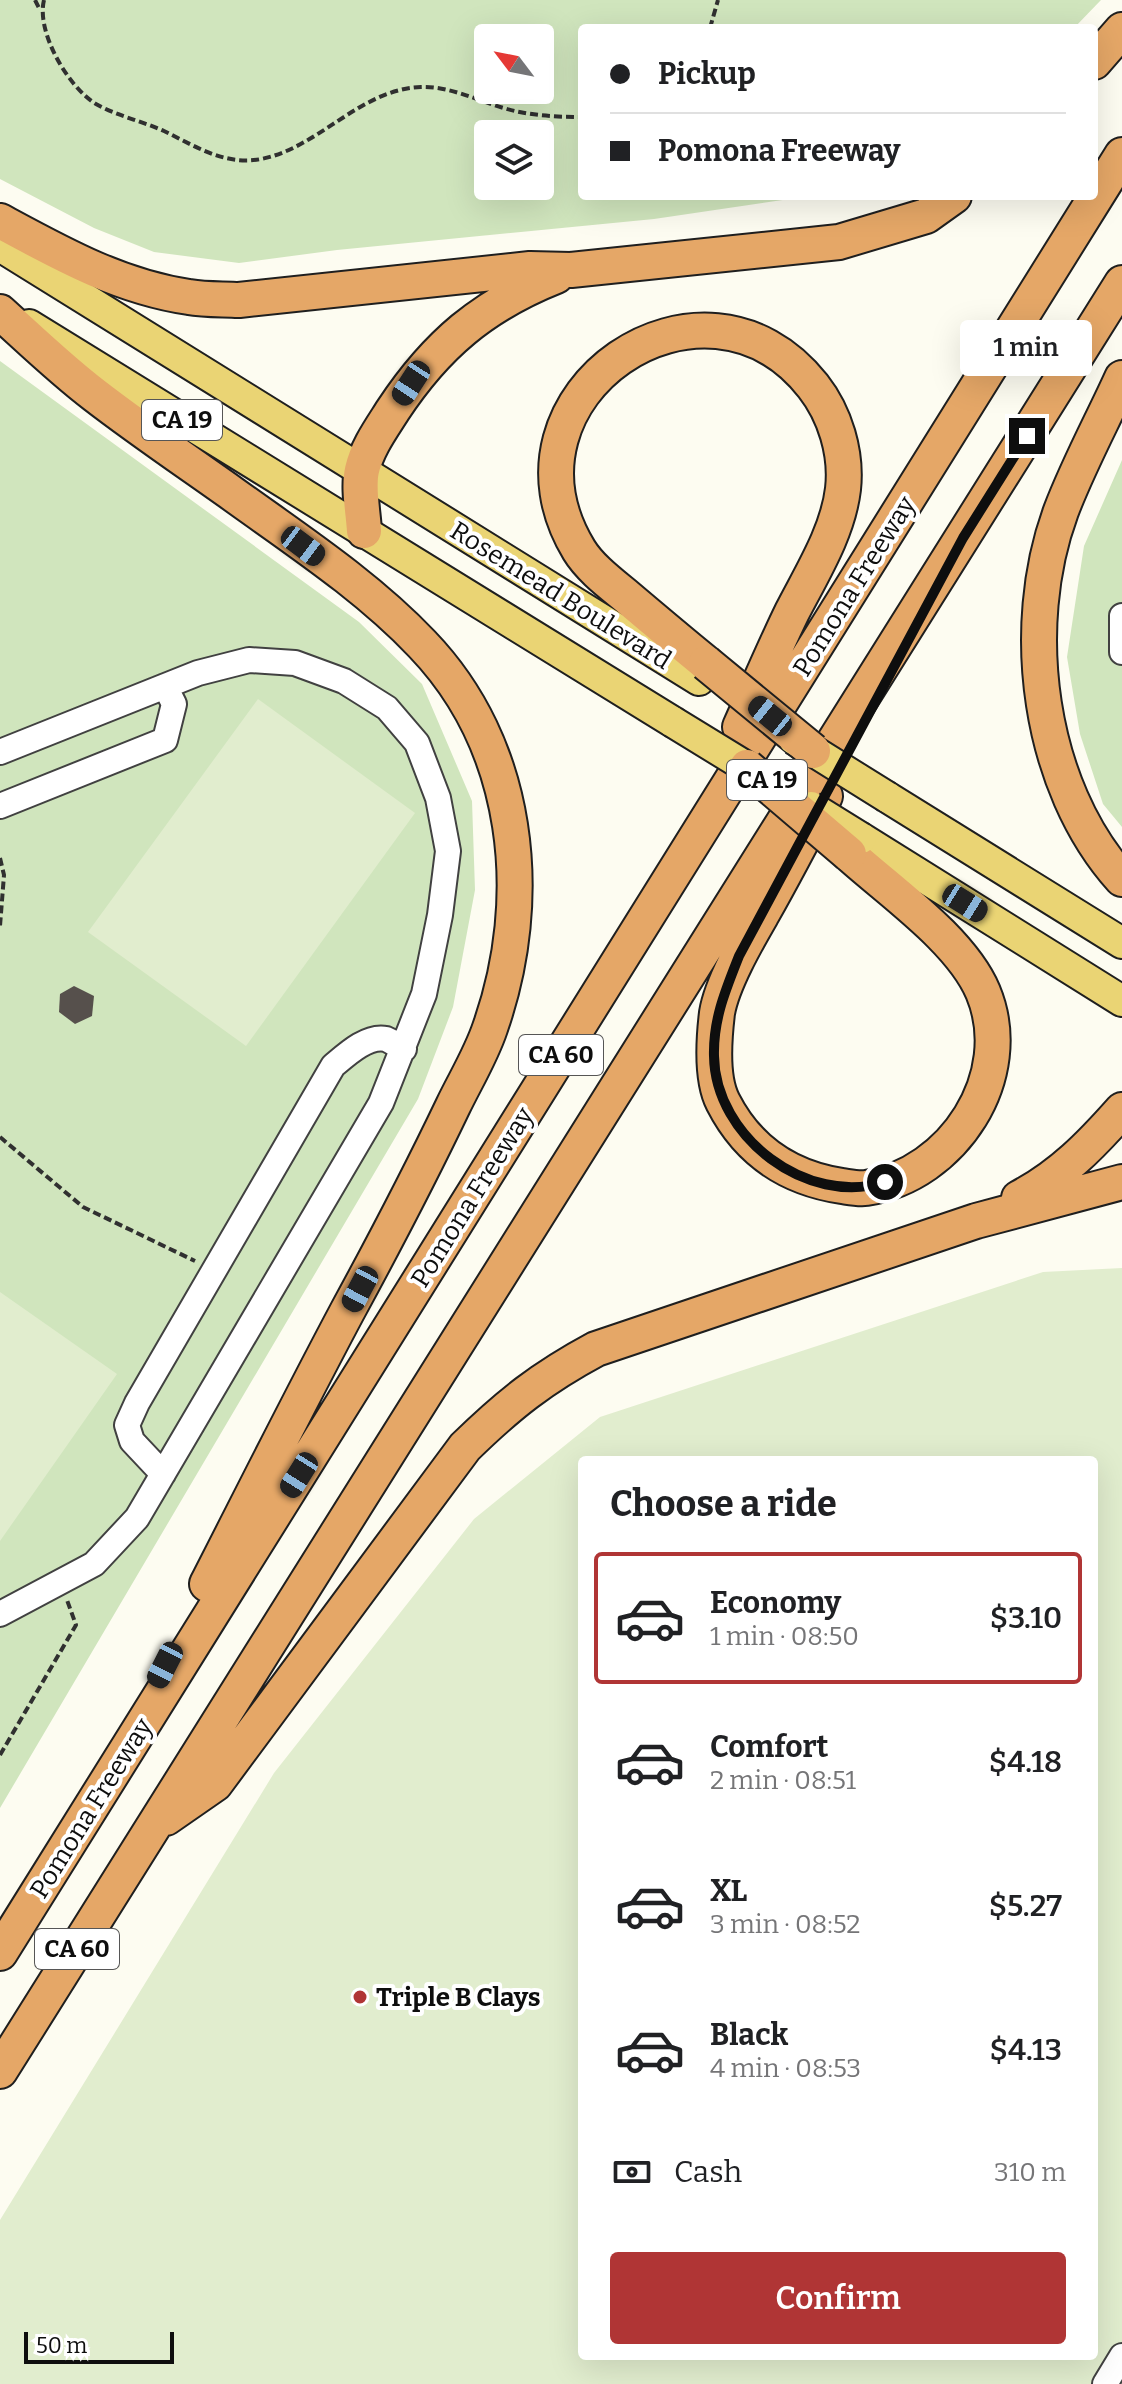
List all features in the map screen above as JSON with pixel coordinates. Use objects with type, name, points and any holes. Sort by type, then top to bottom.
[{"type":"highway","points":[[1098,57],[1122,30]]},
{"type":"highway","name":"Pomona Freeway","points":[[1098,193],[1122,155]]},
{"type":"highway","points":[[0,221],[106,276],[192,298],[239,300],[530,269],[571,270],[839,242],[926,216],[948,200]]},
{"type":"highway","name":"Pomona Freeway","points":[[0,1953],[1094,200]]},
{"type":"highway","points":[[364,531],[361,472],[370,448],[411,383],[453,336],[491,308],[531,286],[571,270]]},
{"type":"highway","name":"CA 60","points":[[0,2071],[1122,283]]},
{"type":"highway","points":[[0,309],[93,394],[345,577],[424,646],[457,689],[482,732],[501,781],[512,830],[516,875],[514,921],[506,969],[490,1029],[412,1194],[339,1327],[96,1800]]},
{"type":"highway","points":[[671,878],[792,613],[822,553],[843,489],[842,457],[825,401],[806,377],[776,352],[746,338],[712,332],[682,332],[655,338],[623,353],[594,378],[573,407],[560,442],[556,484],[563,521],[581,554],[702,671],[813,751]]},
{"type":"highway","points":[[1122,378],[1060,513],[1041,590],[1038,671],[1053,753],[1083,827],[1122,879]]},
{"type":"highway","points":[[747,767],[855,846],[954,947],[983,992],[993,1032],[989,1073],[973,1115],[942,1153],[906,1175],[864,1189],[816,1182],[778,1166],[746,1137],[722,1101],[714,1057],[718,1009],[739,956],[963,538]]},
{"type":"highway","points":[[976,1221],[1046,1184],[1088,1148],[1122,1110]]},
{"type":"highway","points":[[154,1827],[215,1784],[465,1447],[507,1406],[552,1373],[596,1349],[976,1221],[1122,1182]]},
{"type":"main road","name":"Rosemead Boulevard","points":[[0,246],[361,472],[702,671]]},
{"type":"main road","name":"Rosemead Boulevard","points":[[0,309],[747,767]]},
{"type":"main road","name":"CA 19","points":[[813,751],[1122,943]]},
{"type":"main road","points":[[855,846],[1122,1001]]},
{"type":"lane","points":[[1122,616],[1122,652]]},
{"type":"lane","points":[[0,752],[198,673],[249,660],[295,663],[344,681],[387,708],[417,743],[438,798],[448,851],[440,915],[424,994],[381,1103],[137,1518],[94,1564],[0,1614]]},
{"type":"lane","points":[[0,806],[165,740],[174,704],[165,686]]},
{"type":"lane","points":[[163,1474],[132,1441],[127,1425],[137,1403],[333,1066],[351,1050],[373,1040],[386,1039],[404,1049]]},
{"type":"lane","points":[[1105,2384],[1122,2356]]},
{"type":"path","points":[[35,0],[52,49],[75,86],[94,103],[143,121],[215,156],[240,162],[282,153],[379,98],[399,90],[422,87],[446,90],[515,111],[549,117],[578,117]]},
{"type":"path","points":[[41,12],[44,0]]},
{"type":"path","points":[[711,24],[718,0]]},
{"type":"path","points":[[0,858],[4,875],[0,926]]},
{"type":"path","points":[[0,1137],[83,1207],[214,1270]]},
{"type":"path","points":[[0,1755],[76,1625],[60,1583]]},
{"type":"green space","points":[[0,0],[1101,0],[1078,24],[578,24],[578,200],[783,200],[654,219],[337,250],[239,263],[154,252],[94,228],[0,179]]},
{"type":"green space","points":[[0,361],[359,622],[422,684],[472,801],[475,890],[453,1007],[418,1099],[0,1808]]},
{"type":"green space","points":[[1122,460],[1122,827],[1103,804],[1080,734],[1067,657],[1084,546]]},
{"type":"green space","points":[[258,699],[415,813],[246,1046],[88,932]]},
{"type":"green space","name":"Triple B Clays","points":[[1122,1268],[1122,2384],[0,2384],[0,2220],[274,1773],[474,1519],[600,1417],[1043,1272]]},
{"type":"green space","points":[[0,1292],[117,1374],[0,1541]]},
{"type":"building","points":[[74,986],[94,996],[92,1016],[75,1024],[59,1012],[60,994]]},
{"type":"place","name":"Triple B Clays","points":[[360,1997]]},
{"type":"route","points":[[885,1182],[864,1189],[816,1182],[778,1166],[746,1137],[722,1101],[714,1057],[718,1009],[739,956],[963,538],[1027,436]]}]
